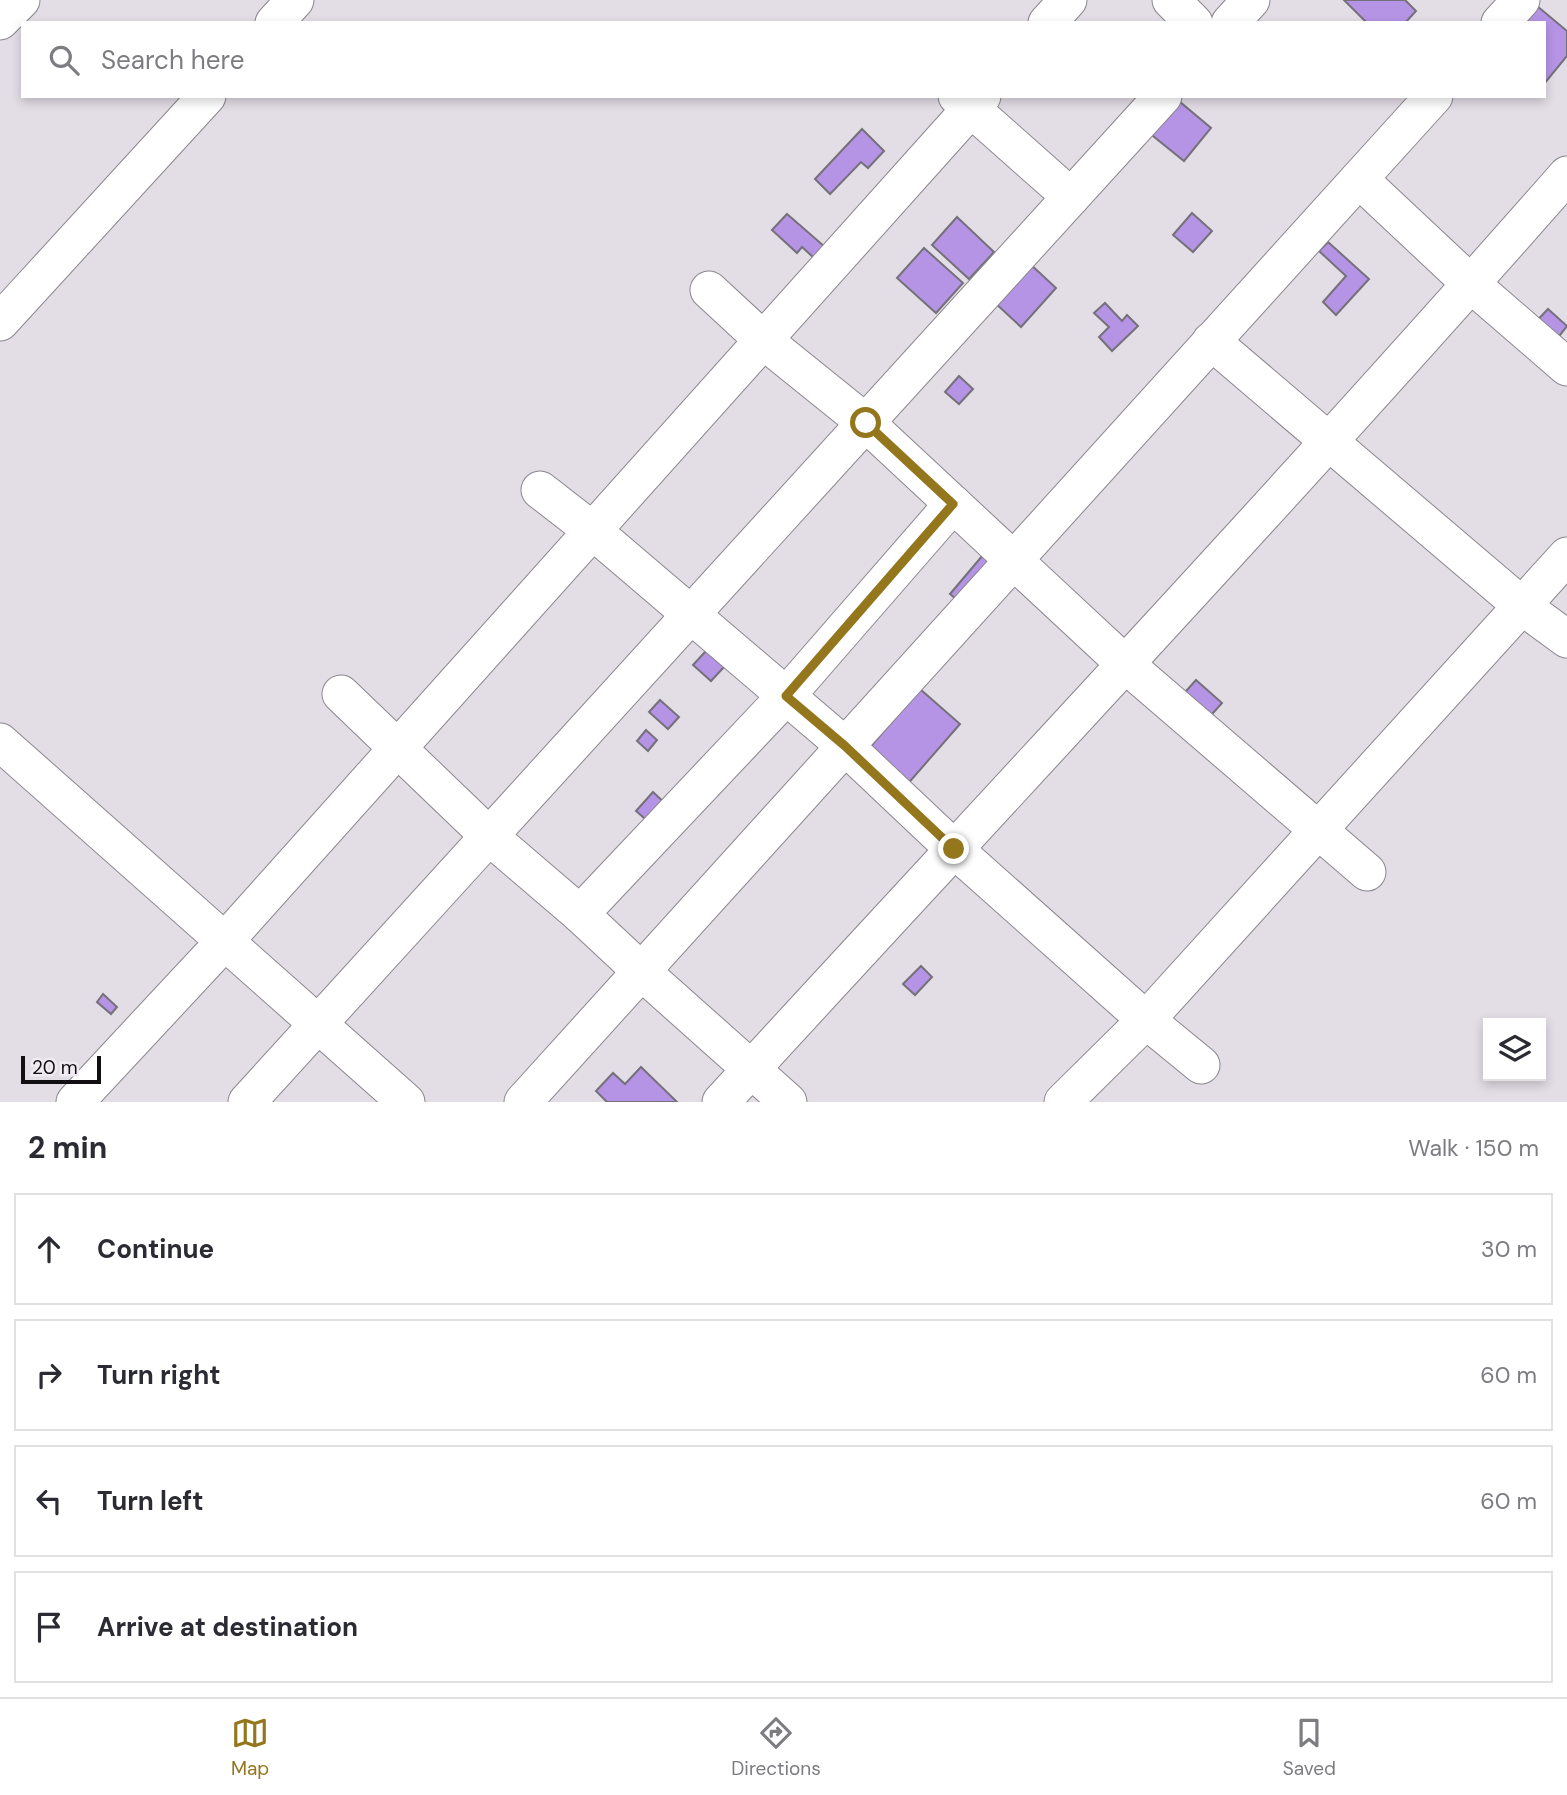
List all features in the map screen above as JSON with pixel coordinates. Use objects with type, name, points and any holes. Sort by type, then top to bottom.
[{"type":"street","points":[[0,21],[21,0]]},
{"type":"street","points":[[276,21],[295,0]]},
{"type":"street","points":[[1049,21],[1068,0]]},
{"type":"street","points":[[1171,0],[1193,21]]},
{"type":"street","points":[[1232,21],[1251,0]]},
{"type":"street","points":[[1502,21],[1521,0]]},
{"type":"street","points":[[0,322],[205,98]]},
{"type":"street","points":[[247,1102],[1161,98]]},
{"type":"street","points":[[523,1102],[1432,98]]},
{"type":"street","points":[[75,1102],[225,942],[593,531],[763,340],[970,100],[1071,197]]},
{"type":"street","points":[[721,1102],[1329,441],[1567,175]]},
{"type":"street","points":[[1359,179],[1471,285],[1567,368]]},
{"type":"street","points":[[709,290],[763,340],[866,423],[1124,663],[1367,872]]},
{"type":"street","points":[[1211,341],[1522,606],[1567,639]]},
{"type":"street","points":[[540,490],[593,531],[845,746],[954,849],[1146,1020],[1201,1065]]},
{"type":"street","points":[[580,914],[786,696],[953,504]]},
{"type":"street","points":[[1063,1102],[1146,1020],[1567,556]]},
{"type":"street","points":[[341,694],[490,837],[580,914],[788,1102]]},
{"type":"street","points":[[0,742],[406,1102]]},
{"type":"building","points":[[1344,0],[1405,0],[1416,11],[1407,21],[1365,21]]},
{"type":"building","points":[[1531,1],[1567,31],[1567,56],[1546,82],[1546,21],[1515,21]]},
{"type":"building","points":[[1171,98],[1175,98],[1211,128],[1184,161],[1143,128]]},
{"type":"building","points":[[862,129],[884,151],[868,168],[861,162],[830,194],[815,179]]},
{"type":"building","points":[[1192,213],[1212,231],[1193,252],[1173,235]]},
{"type":"building","points":[[787,214],[825,247],[814,258],[802,247],[797,253],[772,230]]},
{"type":"building","points":[[957,217],[994,252],[969,279],[932,245]]},
{"type":"building","points":[[1328,242],[1369,279],[1336,315],[1323,302],[1346,276],[1319,251]]},
{"type":"building","points":[[924,248],[963,283],[936,313],[897,278]]},
{"type":"building","points":[[1028,262],[1056,288],[1021,327],[993,301]]},
{"type":"building","points":[[1105,303],[1122,321],[1127,315],[1138,326],[1112,351],[1099,337],[1109,327],[1094,313]]},
{"type":"building","points":[[1548,309],[1567,326],[1553,344],[1532,326]]},
{"type":"building","points":[[959,376],[973,389],[959,404],[945,392]]},
{"type":"building","points":[[983,555],[997,567],[964,606],[950,594]]},
{"type":"building","points":[[706,651],[724,667],[711,681],[693,665]]},
{"type":"building","points":[[1196,680],[1222,703],[1205,722],[1179,699]]},
{"type":"building","points":[[920,689],[960,724],[905,787],[865,753]]},
{"type":"building","points":[[660,700],[679,717],[668,729],[649,712]]},
{"type":"building","points":[[646,730],[657,740],[648,751],[637,741]]},
{"type":"building","points":[[653,792],[668,806],[651,824],[636,811]]},
{"type":"building","points":[[921,966],[932,977],[915,995],[903,984]]},
{"type":"building","points":[[103,994],[117,1007],[111,1014],[97,1002]]},
{"type":"building","points":[[641,1067],[677,1102],[607,1102],[596,1091],[613,1073],[625,1084]]},
{"type":"route","points":[[866,423],[953,504],[786,696],[845,746],[954,849]]}]
